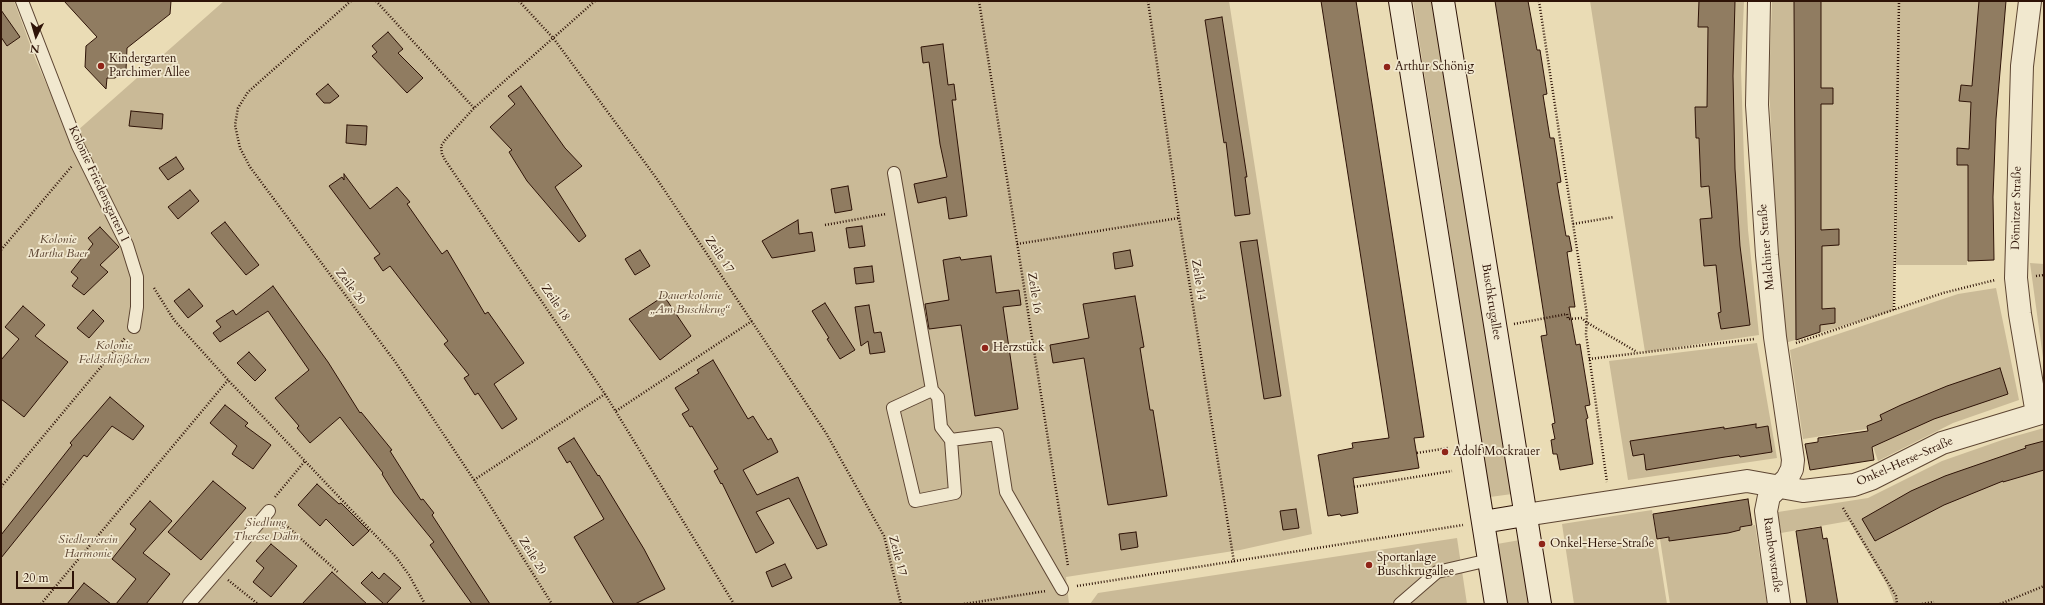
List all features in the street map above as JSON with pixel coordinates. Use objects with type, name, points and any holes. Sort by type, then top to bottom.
[{"type":"street","points":[[1400,1],[1496,604]]},
{"type":"street","name":"Buschkrugallee","points":[[1443,1],[1540,604]]},
{"type":"street","name":"Malchiner Straße","points":[[1759,1],[1757,105],[1776,343],[1793,460],[1792,469],[1787,480],[1778,487]]},
{"type":"street","name":"Dömitzer Straße","points":[[2030,1],[2022,66],[2016,278],[2020,314],[2041,413]]},
{"type":"street","name":"Onkel-Herse-Straße","points":[[1483,522],[1747,480],[1803,491],[1854,485],[1871,479],[1942,443],[2041,413]]},
{"type":"street","name":"Rambowstraße","points":[[1778,487],[1769,496],[1766,511],[1779,604]]},
{"type":"lane","name":"Kolonie Friedensgarten I","points":[[22,1],[82,156],[127,245],[137,277],[137,307],[134,327]]},
{"type":"lane","points":[[894,173],[932,390],[938,397],[941,427],[952,440],[955,493],[915,501],[892,408],[932,390]]},
{"type":"lane","points":[[952,440],[998,434],[1006,492],[1067,588]]},
{"type":"lane","points":[[189,604],[269,510]]},
{"type":"lane","points":[[1400,604],[1437,572],[1489,560]]},
{"type":"path","name":"Zeile 20","points":[[351,1],[248,92],[238,108],[235,126],[240,148],[250,167],[396,363],[474,480],[552,604]]},
{"type":"path","points":[[376,1],[474,108]]},
{"type":"path","name":"Zeile 17","points":[[519,1],[554,39],[657,179],[826,433],[884,536],[901,604]]},
{"type":"path","points":[[554,39],[594,1]]},
{"type":"path","name":"Zeile 16","points":[[979,1],[1017,244],[1067,588]]},
{"type":"path","name":"Zeile 14","points":[[1148,1],[1179,218],[1234,562]]},
{"type":"path","points":[[1539,1],[1587,315],[1586,334],[1607,484],[1606,502]]},
{"type":"path","points":[[1894,310],[1899,1]]},
{"type":"path","name":"Zeile 18","points":[[554,39],[474,108],[449,135],[441,146],[444,160],[616,410],[734,604]]},
{"type":"path","points":[[1,250],[74,163],[82,156]]},
{"type":"path","points":[[825,225],[900,212]]},
{"type":"path","points":[[1573,224],[1614,217]]},
{"type":"path","points":[[1017,244],[1179,218]]},
{"type":"path","points":[[1589,359],[1637,352],[1776,343],[1821,336],[1943,293],[1998,280],[2016,278]]},
{"type":"path","points":[[151,284],[174,320],[228,380],[396,557],[409,575],[425,604]]},
{"type":"path","points":[[1495,327],[1567,314],[1568,320],[1582,318],[1586,322],[1637,352]]},
{"type":"path","points":[[616,410],[752,321]]},
{"type":"path","points":[[1,487],[134,327]]},
{"type":"path","points":[[41,604],[228,380]]},
{"type":"path","points":[[474,480],[605,394]]},
{"type":"path","points":[[1417,453],[1448,448]]},
{"type":"path","points":[[305,461],[266,507],[339,573]]},
{"type":"path","points":[[1354,487],[1452,471]]},
{"type":"path","points":[[1831,488],[1896,596],[1897,604]]},
{"type":"path","points":[[964,604],[1483,522]]},
{"type":"path","points":[[217,571],[258,604]]},
{"type":"path","points":[[2000,604],[2044,586]]},
{"type":"path","points":[[1922,604],[1934,602]]},
{"type":"green space","name":"Dauerkolonie „Am Buschkrug“","points":[[1,1],[14,1],[35,58],[69,136],[77,131],[224,1],[1229,1],[1312,534],[1240,550],[1066,577],[1069,604],[1,604]]},
{"type":"green space","points":[[1413,1],[1435,1],[1512,494],[1490,497]]},
{"type":"green space","points":[[1590,1],[1744,1],[1741,70],[1744,161],[1748,230],[1759,335],[1645,352]]},
{"type":"green space","points":[[1772,1],[1979,1],[1973,86],[1961,85],[1959,101],[1971,102],[1969,149],[1957,149],[1957,164],[1968,165],[1967,265],[1895,265],[1898,95],[1893,311],[1785,343],[1777,248],[1769,85]]},
{"type":"green space","points":[[2030,263],[2044,264],[2044,365]]},
{"type":"green space","points":[[1996,288],[2019,400],[1953,423],[1878,461],[1867,429],[1803,439],[1790,350],[1958,294]]},
{"type":"green space","points":[[1757,343],[1777,458],[1628,480],[1609,361]]},
{"type":"green space","points":[[2044,428],[2044,604],[1894,604],[1886,583],[1849,521],[1781,533],[1778,512],[1868,498],[1942,461],[2005,439]]},
{"type":"green space","points":[[1652,510],[1667,604],[1574,604],[1562,524]]},
{"type":"green space","points":[[1755,525],[1767,604],[1670,604],[1660,539]]},
{"type":"green space","name":"Sportanlage Buschkrugallee","points":[[1457,538],[1467,604],[1090,604],[1098,593]]},
{"type":"green space","points":[[1520,540],[1530,604],[1507,604],[1497,544]]},
{"type":"building","points":[[64,1],[171,1],[170,14],[127,48],[126,70],[115,78],[107,78],[106,89],[85,67],[86,46],[97,37]]},
{"type":"building","points":[[1321,1],[1356,1],[1424,437],[1414,438],[1419,468],[1353,478],[1358,513],[1341,516],[1340,514],[1328,516],[1318,455],[1353,448],[1352,443],[1389,438]]},
{"type":"building","points":[[1495,1],[1528,1],[1537,50],[1540,50],[1547,94],[1543,95],[1550,138],[1554,138],[1561,182],[1557,183],[1566,236],[1569,236],[1572,251],[1567,252],[1575,307],[1569,307],[1576,345],[1580,344],[1590,405],[1585,406],[1588,418],[1586,419],[1593,464],[1560,470],[1557,454],[1553,454],[1551,440],[1555,439],[1552,424],[1555,423],[1541,336],[1547,335]]},
{"type":"building","points":[[1699,1],[1735,1],[1733,76],[1735,169],[1740,246],[1750,325],[1721,329],[1718,313],[1721,312],[1716,265],[1704,266],[1700,219],[1712,218],[1709,186],[1701,187],[1699,138],[1696,138],[1695,107],[1707,107],[1708,27],[1698,27]]},
{"type":"building","points":[[1794,1],[1821,1],[1821,88],[1833,88],[1833,104],[1821,104],[1821,230],[1839,229],[1839,245],[1822,246],[1822,309],[1835,308],[1835,323],[1820,325],[1820,332],[1796,340]]},
{"type":"building","points":[[1979,1],[2006,1],[1996,119],[1993,197],[1994,260],[1968,261],[1968,165],[1957,165],[1957,148],[1969,149],[1971,102],[1959,101],[1961,85],[1972,86]]},
{"type":"building","points":[[1,10],[20,37],[7,46],[1,37]]},
{"type":"building","points":[[1222,17],[1247,177],[1245,177],[1250,214],[1235,216],[1226,142],[1224,143],[1205,20]]},
{"type":"building","points":[[388,32],[403,49],[398,53],[423,78],[407,93],[372,56],[377,52],[372,46]]},
{"type":"building","points":[[943,44],[948,85],[954,84],[956,100],[952,100],[967,216],[949,219],[946,197],[918,203],[914,184],[947,177],[940,144],[929,62],[923,63],[921,47]]},
{"type":"building","points":[[328,84],[339,96],[330,103],[324,103],[316,94]]},
{"type":"building","points":[[521,86],[565,148],[582,166],[555,187],[586,236],[579,242],[527,181],[509,152],[512,150],[490,127],[515,104],[508,96]]},
{"type":"building","points":[[131,111],[163,114],[162,129],[129,126]]},
{"type":"building","points":[[347,125],[367,126],[366,145],[346,143]]},
{"type":"building","points":[[176,157],[184,169],[168,180],[159,168]]},
{"type":"building","points":[[344,174],[370,209],[397,187],[410,202],[407,204],[442,254],[447,250],[485,314],[488,312],[524,363],[494,384],[517,419],[502,429],[478,393],[475,395],[464,378],[469,375],[444,344],[448,341],[390,266],[383,271],[374,258],[380,254],[329,186],[342,177],[344,180]]},
{"type":"building","points":[[848,186],[852,210],[835,213],[831,189]]},
{"type":"building","points":[[190,190],[199,201],[178,219],[168,207]]},
{"type":"building","points":[[798,220],[799,234],[812,232],[815,251],[772,258],[762,241]]},
{"type":"building","points":[[225,222],[259,265],[246,275],[211,233]]},
{"type":"building","points":[[862,226],[865,246],[849,248],[846,228]]},
{"type":"building","points":[[100,227],[119,247],[100,265],[108,272],[84,295],[72,286],[78,278],[71,272],[93,244],[88,238]]},
{"type":"building","points":[[1257,240],[1281,396],[1264,399],[1240,242]]},
{"type":"building","points":[[640,250],[650,266],[635,275],[625,259]]},
{"type":"building","points":[[1130,250],[1133,266],[1115,269],[1113,253]]},
{"type":"building","points":[[991,256],[996,293],[1019,290],[1021,305],[1003,307],[1018,409],[975,416],[961,325],[929,329],[925,304],[949,300],[943,260],[960,257],[961,260]]},
{"type":"building","points":[[872,266],[874,282],[856,284],[854,268]]},
{"type":"building","points":[[273,286],[328,362],[360,413],[361,412],[392,450],[390,451],[421,500],[423,499],[434,513],[432,515],[490,604],[472,604],[430,545],[434,542],[394,493],[382,474],[383,473],[340,417],[310,443],[297,428],[299,426],[275,398],[309,370],[268,311],[220,342],[213,333],[221,327],[216,321],[233,310],[236,315]]},
{"type":"building","points":[[189,289],[203,306],[188,318],[174,301]]},
{"type":"building","points":[[664,296],[691,336],[660,360],[629,319]]},
{"type":"building","points":[[1135,296],[1144,347],[1140,348],[1150,410],[1153,410],[1167,496],[1108,505],[1084,358],[1053,363],[1050,345],[1089,338],[1083,304]]},
{"type":"building","points":[[825,303],[855,350],[840,359],[812,311]]},
{"type":"building","points":[[869,305],[874,333],[881,332],[885,352],[870,354],[868,341],[861,346],[855,307]]},
{"type":"building","points":[[23,306],[45,325],[35,336],[68,362],[24,417],[1,399],[1,360],[19,339],[5,327]]},
{"type":"building","points":[[93,310],[104,321],[89,338],[77,328]]},
{"type":"building","points":[[249,352],[266,370],[255,381],[237,363]]},
{"type":"building","points":[[713,360],[748,419],[753,416],[768,440],[771,438],[778,452],[743,470],[757,495],[798,477],[827,545],[817,549],[789,498],[756,512],[774,543],[756,553],[722,483],[721,484],[714,471],[718,469],[692,426],[690,427],[682,414],[689,410],[675,388],[699,373],[697,370]]},
{"type":"building","points":[[2000,368],[2008,394],[1934,419],[1872,447],[1874,460],[1810,470],[1805,444],[1818,442],[1818,438],[1868,431],[1867,426],[1882,420],[1880,415],[1947,386]]},
{"type":"building","points":[[110,397],[144,426],[133,440],[112,426],[87,457],[84,455],[1,558],[1,535],[72,445],[70,443]]},
{"type":"building","points":[[225,405],[248,423],[245,426],[271,445],[253,469],[232,454],[237,446],[210,423]]},
{"type":"building","points":[[1756,424],[1756,428],[1768,426],[1772,452],[1740,457],[1739,455],[1725,457],[1646,470],[1644,454],[1633,456],[1630,441],[1724,427],[1724,429]]},
{"type":"building","points":[[574,438],[598,476],[599,475],[644,549],[665,589],[635,604],[614,604],[574,537],[604,519],[570,461],[567,463],[558,448]]},
{"type":"building","points":[[2044,441],[2044,470],[2003,481],[1944,505],[1875,541],[1862,519],[1911,491],[1945,476],[2026,448],[2025,446]]},
{"type":"building","points":[[213,481],[246,508],[201,560],[168,532]]},
{"type":"building","points":[[317,484],[339,504],[341,503],[369,531],[353,546],[326,519],[320,526],[298,505]]},
{"type":"building","points":[[1748,499],[1752,525],[1740,527],[1740,530],[1728,533],[1669,541],[1669,537],[1657,539],[1653,514]]},
{"type":"building","points":[[150,501],[172,521],[143,553],[170,574],[146,604],[116,604],[136,579],[112,559],[136,529],[130,524]]},
{"type":"building","points":[[1296,509],[1299,528],[1283,530],[1280,511]]},
{"type":"building","points":[[1821,527],[1823,539],[1827,538],[1838,604],[1807,604],[1796,531]]},
{"type":"building","points":[[1136,532],[1138,547],[1121,550],[1119,534]]},
{"type":"building","points":[[271,544],[297,566],[271,597],[253,582],[264,568],[256,561]]},
{"type":"building","points":[[785,564],[792,578],[772,587],[766,572]]},
{"type":"building","points":[[332,572],[367,604],[302,604]]},
{"type":"building","points":[[372,572],[379,579],[384,573],[401,588],[386,604],[384,604],[361,583]]},
{"type":"building","points":[[84,583],[111,604],[67,604]]},
{"type":"place","name":"Kindergarten Parchimer Allee","points":[[101,66]]},
{"type":"place","name":"Arthur Schönig","points":[[1387,67]]},
{"type":"place","name":"Herzstück","points":[[985,348]]},
{"type":"place","name":"Adolf Mockrauer","points":[[1445,452]]},
{"type":"place","name":"Onkel-Herse-Straße","points":[[1542,544]]},
{"type":"place","name":"Sportanlage Buschkrugallee","points":[[1369,565]]},
{"type":"park label","name":"Kolonie Martha Baer","points":[[58,247]]},
{"type":"park label","name":"Kolonie Feldschlößchen","points":[[114,353]]},
{"type":"park label","name":"Siedlung Therese Dähn","points":[[266,530]]},
{"type":"park label","name":"Siedlerverein Harmonie","points":[[88,547]]}]
